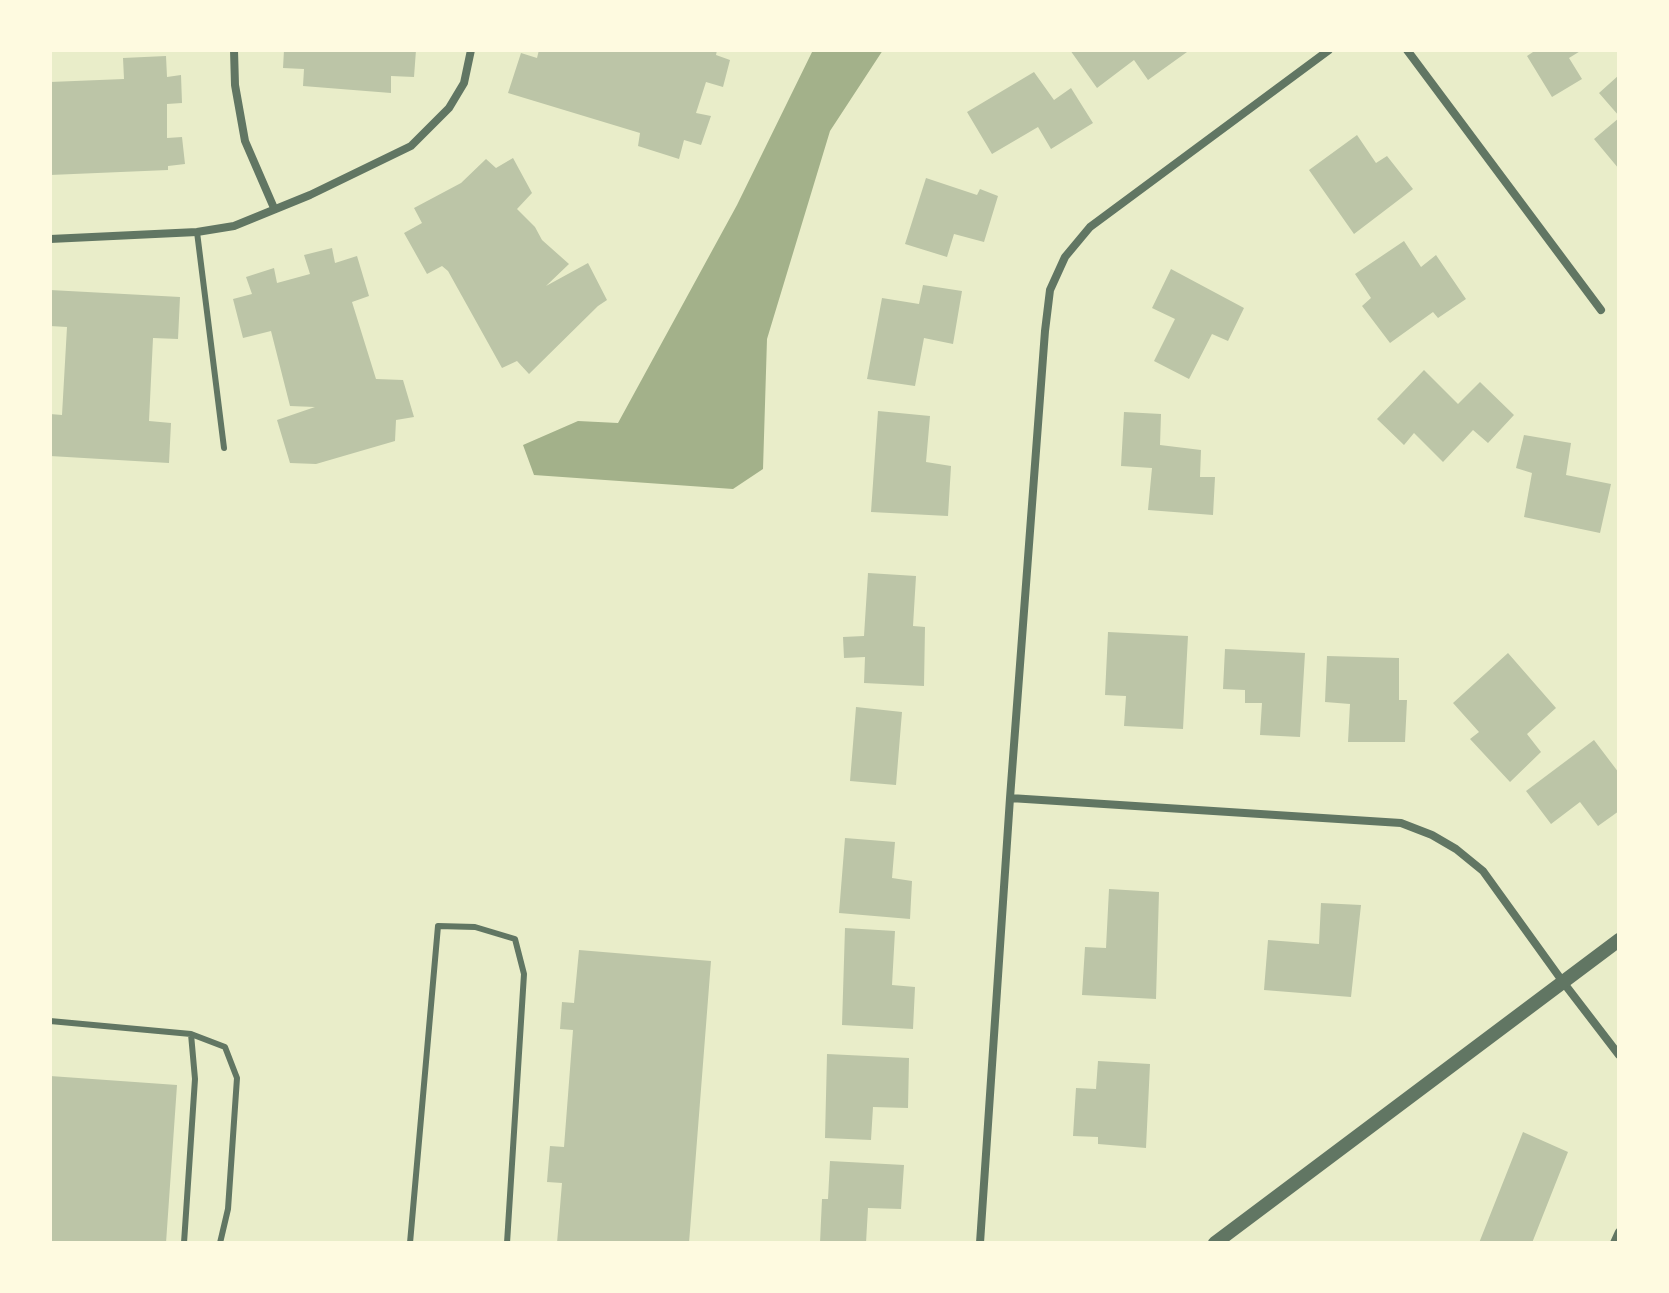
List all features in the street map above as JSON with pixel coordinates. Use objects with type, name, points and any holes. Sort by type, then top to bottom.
[{"type":"street","points":[[234,50],[235,85],[245,141],[274,208]]},
{"type":"street","points":[[50,239],[197,232],[234,226],[310,195],[411,146],[449,108],[464,83],[471,50]]},
{"type":"street","points":[[980,1243],[1010,798],[1050,290],[1065,257],[1090,227],[1329,50]]},
{"type":"street","points":[[1407,50],[1601,310]]},
{"type":"street","points":[[1010,798],[1401,823],[1432,835],[1456,849],[1483,871],[1619,1055]]},
{"type":"street","points":[[1215,1243],[1619,940]]},
{"type":"street","points":[[1614,1243],[1619,1232]]},
{"type":"lane","points":[[197,232],[224,448]]},
{"type":"lane","points":[[410,1243],[438,926],[475,927],[515,939],[524,974],[507,1243]]},
{"type":"lane","points":[[50,1021],[191,1034],[225,1047],[237,1078],[228,1209],[220,1243]]},
{"type":"lane","points":[[184,1243],[195,1079],[191,1034]]},
{"type":"shaded area","points":[[813,50],[883,50],[830,131],[767,339],[763,469],[733,489],[534,475],[523,445],[578,421],[618,423],[737,205]]},
{"type":"building","points":[[284,50],[416,50],[414,77],[391,76],[391,93],[303,86],[304,69],[283,68]]},
{"type":"building","points":[[539,50],[717,50],[716,55],[730,60],[723,87],[706,82],[696,113],[711,116],[701,145],[684,140],[679,159],[638,146],[640,133],[508,93],[521,53],[537,58]]},
{"type":"building","points":[[1070,50],[1187,52],[1148,80],[1134,60],[1097,88]]},
{"type":"building","points":[[1536,50],[1582,50],[1569,58],[1582,79],[1552,97],[1527,56]]},
{"type":"building","points":[[166,56],[167,77],[181,75],[182,103],[167,104],[167,138],[182,137],[185,164],[168,166],[168,170],[50,175],[50,82],[124,79],[123,58]]},
{"type":"building","points":[[1034,72],[1054,100],[1071,88],[1093,123],[1051,149],[1038,127],[992,154],[967,112]]},
{"type":"building","points":[[1619,75],[1619,116],[1599,93]]},
{"type":"building","points":[[1619,118],[1619,169],[1594,139]]},
{"type":"building","points":[[1357,135],[1376,163],[1387,156],[1413,189],[1354,234],[1309,170]]},
{"type":"building","points":[[513,158],[532,193],[517,209],[535,227],[542,240],[569,264],[546,286],[588,263],[607,300],[529,374],[517,361],[502,368],[448,271],[442,266],[427,274],[404,233],[422,223],[414,208],[461,183],[486,159],[496,168]]},
{"type":"building","points":[[926,178],[977,195],[980,189],[998,196],[984,242],[954,234],[947,257],[905,244]]},
{"type":"building","points":[[1404,241],[1421,267],[1436,255],[1466,299],[1438,318],[1433,312],[1390,343],[1362,306],[1371,298],[1355,274]]},
{"type":"building","points":[[332,248],[335,263],[357,256],[369,296],[352,302],[376,379],[403,380],[414,417],[396,420],[395,441],[316,464],[290,463],[277,420],[315,407],[290,406],[271,331],[243,338],[233,299],[252,294],[246,277],[274,268],[277,283],[310,274],[304,255]]},
{"type":"building","points":[[1171,269],[1244,308],[1228,341],[1212,334],[1189,379],[1154,361],[1175,319],[1152,308]]},
{"type":"building","points":[[923,285],[962,291],[953,344],[924,338],[915,386],[867,379],[882,298],[919,304]]},
{"type":"building","points":[[50,290],[180,297],[178,339],[153,338],[149,421],[171,423],[169,463],[50,456],[50,414],[62,415],[67,327],[50,326]]},
{"type":"building","points":[[1424,370],[1458,404],[1480,382],[1514,415],[1488,443],[1473,430],[1443,462],[1414,433],[1404,445],[1377,419]]},
{"type":"building","points":[[878,411],[930,416],[926,462],[951,466],[948,516],[871,512]]},
{"type":"building","points":[[1124,412],[1161,414],[1160,445],[1201,450],[1200,477],[1215,477],[1213,515],[1148,510],[1152,468],[1121,466]]},
{"type":"building","points":[[1524,435],[1571,443],[1566,475],[1611,484],[1600,533],[1524,517],[1532,473],[1516,468]]},
{"type":"building","points":[[868,573],[916,576],[913,626],[925,627],[924,686],[864,683],[865,657],[844,658],[843,637],[864,636]]},
{"type":"building","points":[[1108,632],[1188,636],[1183,729],[1124,726],[1126,696],[1105,695]]},
{"type":"building","points":[[1225,649],[1305,653],[1300,737],[1260,735],[1262,703],[1245,703],[1245,690],[1223,689]]},
{"type":"building","points":[[1508,653],[1556,708],[1527,734],[1541,752],[1510,782],[1470,739],[1479,732],[1453,703]]},
{"type":"building","points":[[1327,656],[1399,658],[1399,700],[1407,700],[1405,742],[1348,742],[1350,704],[1325,702]]},
{"type":"building","points":[[856,707],[902,712],[896,785],[850,781]]},
{"type":"building","points":[[1594,740],[1619,773],[1619,811],[1598,826],[1580,802],[1551,824],[1526,791]]},
{"type":"building","points":[[845,838],[895,842],[892,878],[912,881],[910,919],[839,913]]},
{"type":"building","points":[[1109,889],[1159,892],[1156,999],[1082,995],[1085,947],[1106,948]]},
{"type":"building","points":[[1321,903],[1361,905],[1351,997],[1264,990],[1268,940],[1319,944]]},
{"type":"building","points":[[845,928],[895,931],[892,985],[915,987],[913,1029],[842,1025]]},
{"type":"building","points":[[579,950],[711,961],[689,1243],[557,1243],[562,1183],[547,1182],[550,1146],[564,1147],[573,1030],[560,1029],[562,1002],[574,1003]]},
{"type":"building","points":[[827,1054],[909,1058],[908,1108],[873,1107],[871,1140],[825,1138]]},
{"type":"building","points":[[1098,1061],[1150,1064],[1146,1148],[1098,1144],[1098,1137],[1073,1136],[1076,1088],[1096,1089]]},
{"type":"building","points":[[50,1076],[177,1085],[166,1243],[50,1243]]},
{"type":"building","points":[[1523,1132],[1568,1152],[1532,1243],[1479,1243]]},
{"type":"building","points":[[830,1161],[904,1165],[901,1209],[868,1208],[866,1243],[820,1243],[822,1199],[828,1199]]}]
